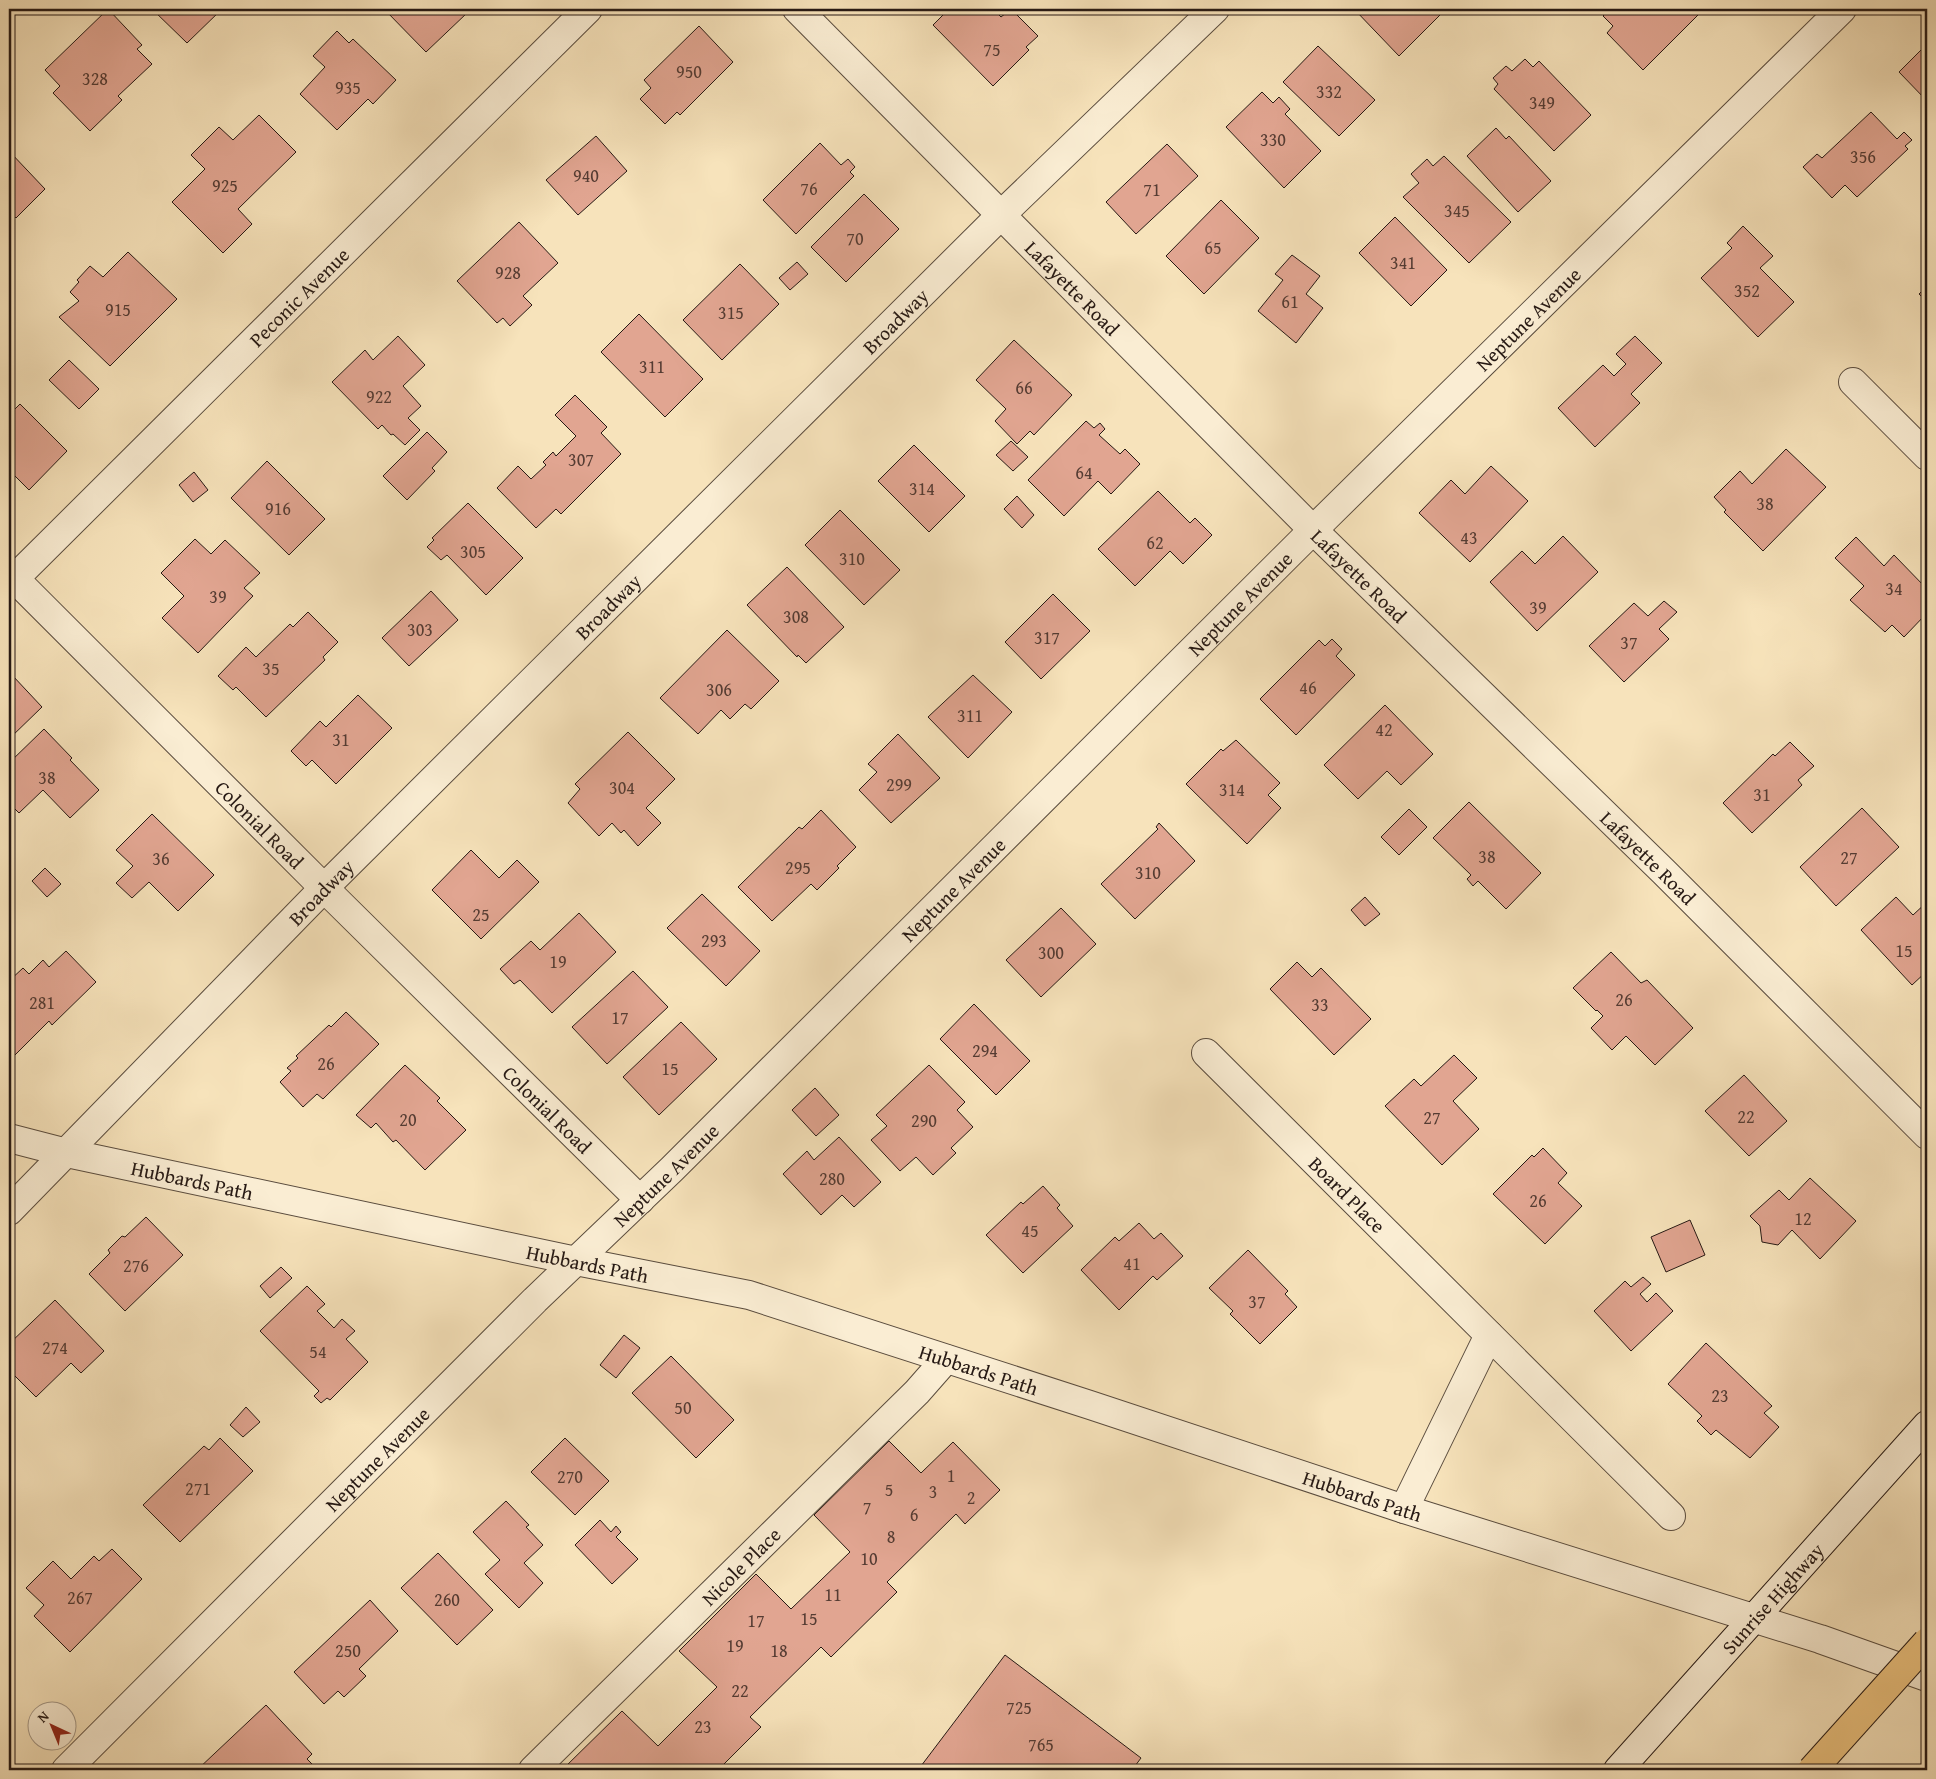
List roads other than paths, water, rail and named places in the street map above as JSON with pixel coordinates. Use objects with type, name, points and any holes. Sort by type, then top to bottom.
[{"type":"highway","points":[[1812,1770],[1927,1642]]},
{"type":"street","name":"Peconic Avenue","points":[[11,578],[588,9]]},
{"type":"street","name":"Lafayette Road","points":[[797,9],[1313,530],[1671,879],[1927,1135]]},
{"type":"street","name":"Broadway","points":[[9,1211],[67,1154],[324,888],[1002,214],[1215,9]]},
{"type":"street","name":"Neptune Avenue","points":[[66,1770],[1313,530],[1842,9]]},
{"type":"street","points":[[1853,382],[1927,456]]},
{"type":"street","name":"Colonial Road","points":[[11,578],[640,1200]]},
{"type":"street","name":"Board Place","points":[[1206,1053],[1671,1516]]},
{"type":"street","name":"Hubbards Path","points":[[9,1138],[67,1154],[495,1242],[576,1261],[749,1295],[1100,1408],[1404,1509],[1820,1639],[1927,1677]]},
{"type":"street","points":[[1404,1509],[1489,1335]]},
{"type":"street","name":"Nicole Place","points":[[533,1770],[917,1392],[946,1359]]},
{"type":"street","name":"Sunrise Highway","points":[[1618,1770],[1927,1425]]}]
